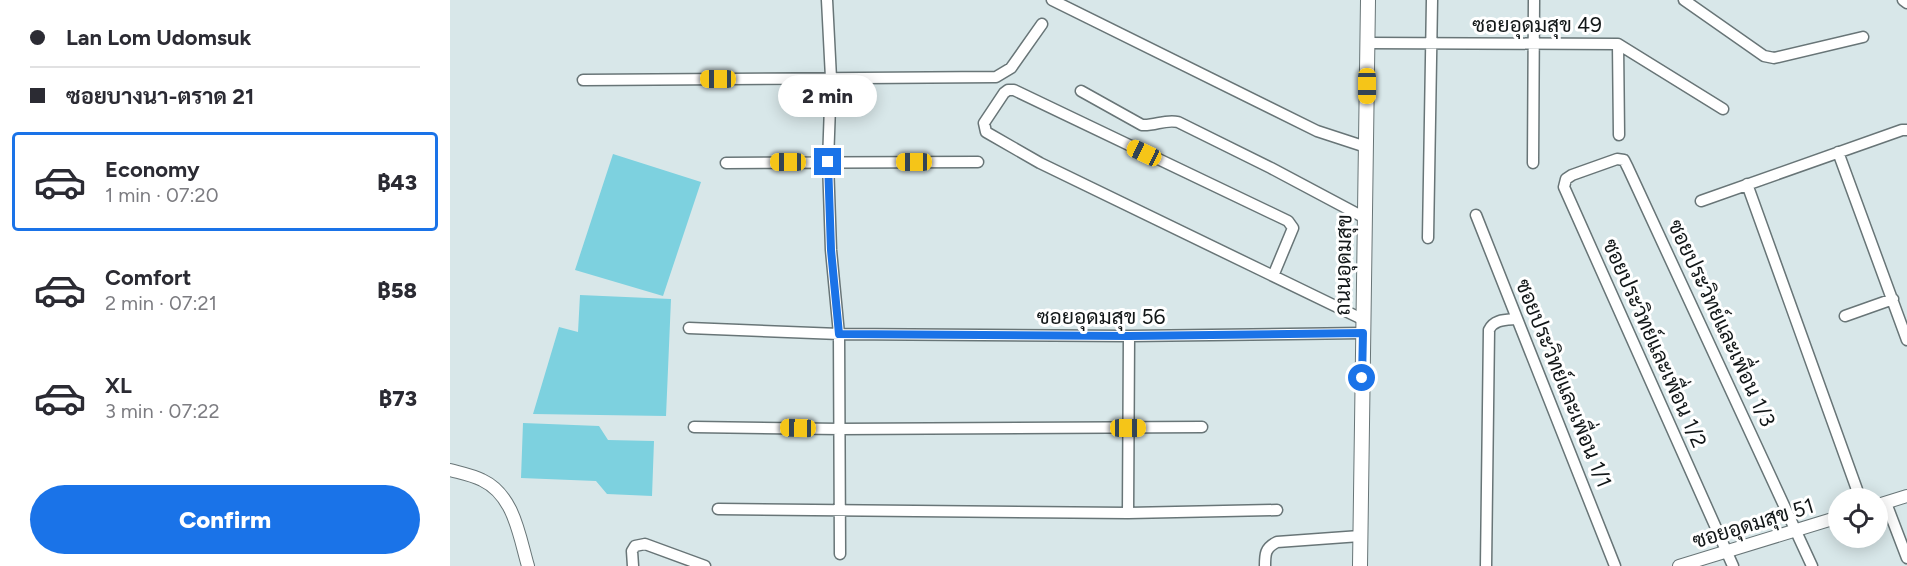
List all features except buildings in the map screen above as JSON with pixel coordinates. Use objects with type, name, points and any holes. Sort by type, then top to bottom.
[{"type":"main road","name":"ถนนอุดมสุข","points":[[1360,566],[1368,43],[1365,1]]},
{"type":"street","points":[[827,0],[831,78],[828,162],[831,250],[839,334],[840,554]]},
{"type":"street","points":[[1052,0],[1067,4],[1317,130],[1366,147]]},
{"type":"street","points":[[1428,238],[1432,0]]},
{"type":"street","points":[[1533,164],[1534,0]]},
{"type":"street","points":[[1684,0],[1764,56],[1774,58],[1863,37]]},
{"type":"street","points":[[1903,0],[1907,3]]},
{"type":"street","points":[[583,80],[996,77],[1011,68],[1042,24]]},
{"type":"street","name":"ซอยอุดมสุข 49","points":[[1368,43],[1618,44],[1723,109]]},
{"type":"street","points":[[1618,44],[1619,135]]},
{"type":"street","points":[[1273,276],[1293,228],[1288,221],[1014,90],[1004,93],[984,123],[986,132],[1040,163],[1273,276],[1363,326]]},
{"type":"street","points":[[1081,91],[1142,125],[1150,126],[1170,120],[1178,122],[1271,168],[1365,219]]},
{"type":"street","points":[[1701,201],[1907,130]]},
{"type":"street","points":[[1838,152],[1907,340]]},
{"type":"street","name":"ซอยประวิทย์และเพื่อน 1/3","points":[[1594,167],[1617,159],[1624,160],[1797,530]]},
{"type":"street","points":[[726,163],[978,162]]},
{"type":"street","name":"ซอยประวิทย์และเพื่อน 1/2","points":[[1594,167],[1566,179],[1564,188],[1726,551]]},
{"type":"street","points":[[1748,184],[1856,488]]},
{"type":"street","name":"ซอยประวิทย์และเพื่อน 1/1","points":[[1476,215],[1615,566]]},
{"type":"street","points":[[1845,316],[1893,299]]},
{"type":"street","points":[[1486,566],[1488,330],[1497,321],[1517,318]]},
{"type":"street","name":"ซอยอุดมสุข 56","points":[[689,328],[839,334],[1129,336],[1363,326]]},
{"type":"street","points":[[1128,513],[1129,336]]},
{"type":"street","points":[[694,427],[1202,428]]},
{"type":"street","points":[[450,470],[482,480],[500,492],[513,515],[528,566]]},
{"type":"street","points":[[1888,502],[1907,496]]},
{"type":"street","points":[[718,509],[1128,513],[1277,510]]},
{"type":"street","points":[[1888,517],[1907,558]]},
{"type":"street","name":"ซอยอุดมสุข 51","points":[[1679,566],[1828,520]]},
{"type":"street","points":[[1797,530],[1812,566]]},
{"type":"street","points":[[1265,566],[1265,552],[1269,546],[1277,542],[1360,536]]},
{"type":"street","points":[[633,566],[632,551],[639,544],[645,544],[703,566]]},
{"type":"street","points":[[1726,551],[1733,566]]},
{"type":"shaded area","points":[[613,154],[701,182],[663,296],[575,270]]},
{"type":"shaded area","points":[[580,295],[671,299],[666,416],[533,414],[559,327],[578,332]]},
{"type":"shaded area","points":[[523,423],[599,426],[608,440],[654,441],[652,496],[607,494],[596,481],[521,478]]},
{"type":"route","points":[[828,162],[831,250],[839,334],[1129,336],[1363,333],[1362,378]]}]
